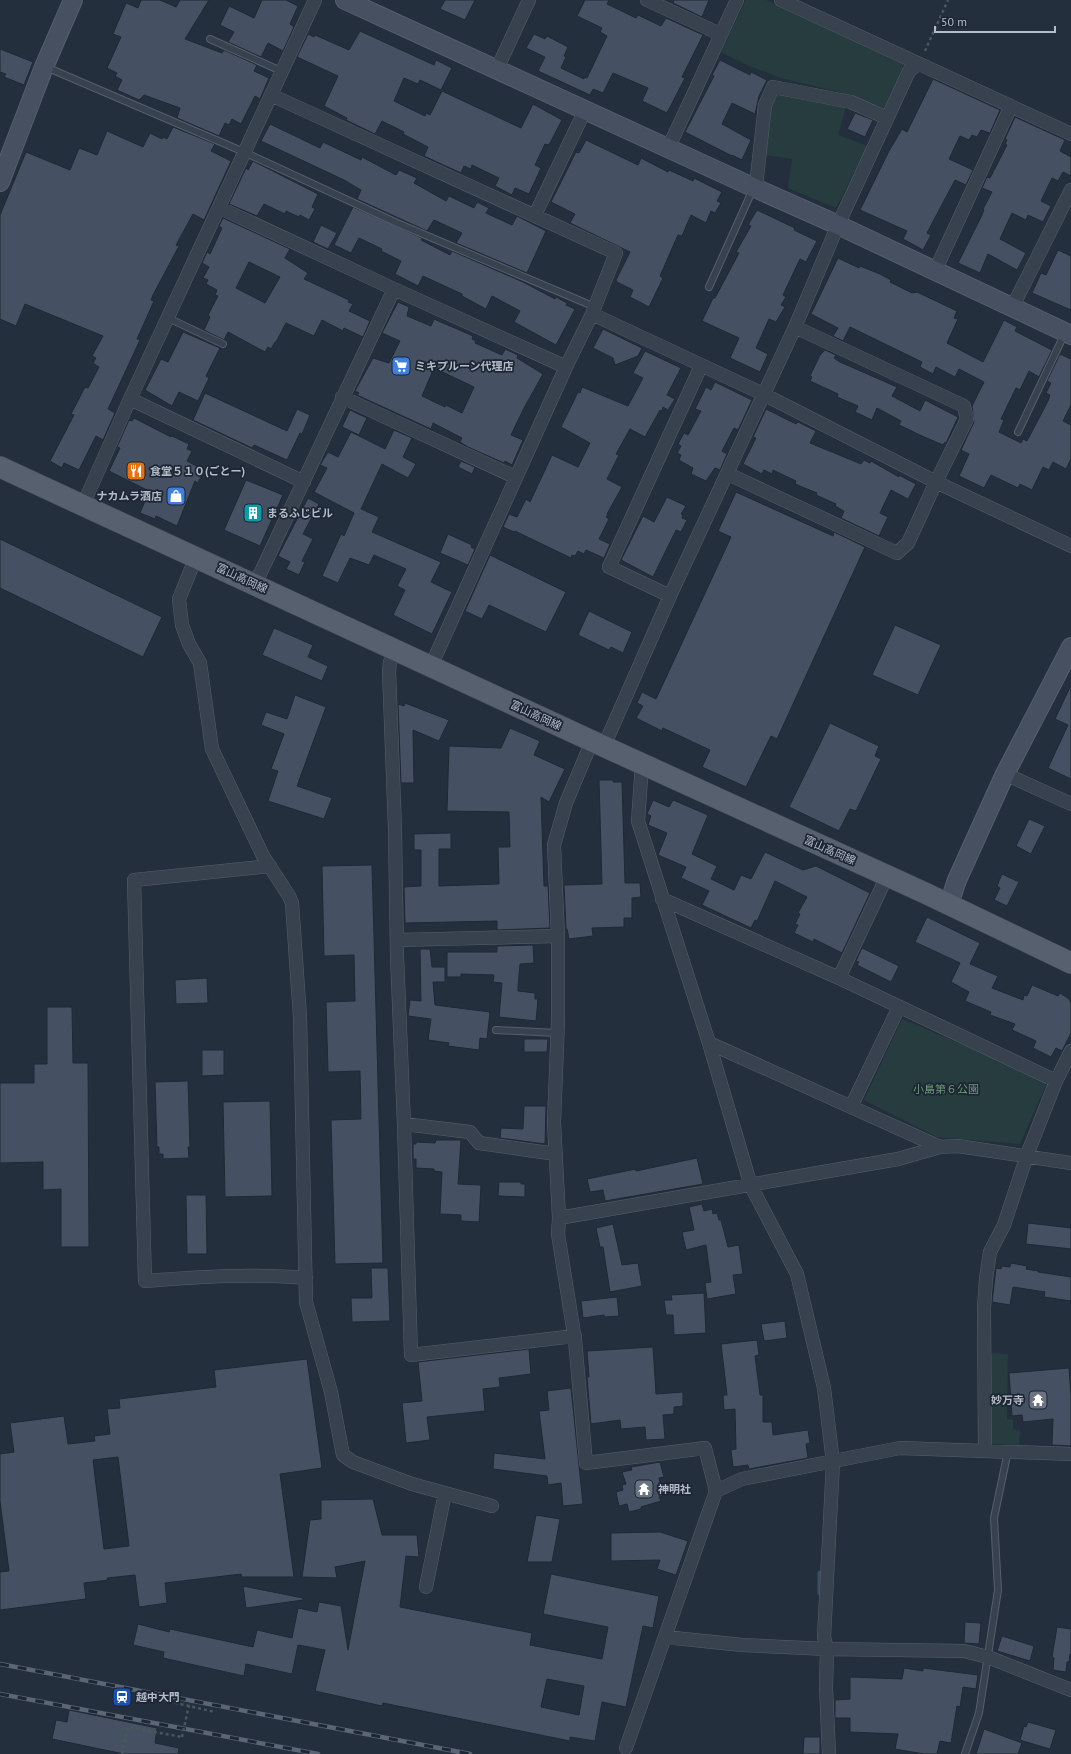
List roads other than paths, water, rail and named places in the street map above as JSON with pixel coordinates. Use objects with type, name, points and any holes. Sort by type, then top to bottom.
[{"type":"main road","name":"富山高岡線","points":[[0,467],[598,744],[948,904],[1071,963]]},
{"type":"street","points":[[0,182],[6,150],[44,67],[72,0]]},
{"type":"street","points":[[83,505],[130,399],[220,208],[244,152],[315,0]]},
{"type":"street","points":[[345,0],[755,189],[838,225],[1068,333]]},
{"type":"street","points":[[497,69],[529,0]]},
{"type":"street","points":[[647,0],[720,34]]},
{"type":"street","points":[[666,147],[673,138],[737,0]]},
{"type":"street","points":[[781,0],[1071,134]]},
{"type":"street","points":[[626,1748],[716,1491],[705,1448],[586,1463],[575,1336],[558,1234],[559,1218],[554,1122],[558,936],[554,845],[566,803],[598,744],[728,474],[763,394],[795,327],[838,225],[909,71],[918,64]]},
{"type":"street","points":[[755,189],[766,105],[773,87],[851,102],[888,118]]},
{"type":"street","points":[[271,95],[616,253],[593,310],[515,477],[431,666]]},
{"type":"street","points":[[935,271],[1011,106]]},
{"type":"street","points":[[535,216],[586,110]]},
{"type":"street","points":[[1012,308],[1070,193]]},
{"type":"street","points":[[220,208],[566,367]]},
{"type":"street","points":[[252,583],[260,574],[394,289]]},
{"type":"street","points":[[593,310],[701,366],[763,394],[936,482],[1071,546]]},
{"type":"street","points":[[728,474],[897,553],[908,543],[967,419],[964,406],[795,327]]},
{"type":"street","points":[[670,596],[609,567],[701,366]]},
{"type":"street","points":[[342,397],[515,477]]},
{"type":"street","points":[[130,399],[304,482]]},
{"type":"street","points":[[196,557],[179,599],[182,625],[189,644],[200,663],[212,749],[263,856],[292,903],[300,1016],[306,1302],[331,1392],[343,1455],[353,1462],[412,1484],[492,1506]]},
{"type":"street","points":[[948,904],[957,880],[1005,774],[1071,647]]},
{"type":"street","points":[[397,650],[390,662],[389,671],[411,1355],[575,1336]]},
{"type":"street","points":[[642,764],[638,821],[709,1043],[751,1186],[797,1274],[824,1388],[833,1462],[824,1637],[827,1649],[826,1687],[829,1754]]},
{"type":"street","points":[[1005,774],[1071,804]]},
{"type":"street","points":[[270,866],[134,880],[145,1281],[197,1277],[275,1275],[306,1278]]},
{"type":"street","points":[[839,978],[887,876]]},
{"type":"street","points":[[662,899],[839,978],[1056,1081]]},
{"type":"street","points":[[397,940],[558,936]]},
{"type":"street","points":[[851,1107],[900,1007]]},
{"type":"street","points":[[709,1043],[940,1147]]},
{"type":"street","points":[[985,1450],[984,1308],[990,1252],[1004,1226],[1027,1155],[1056,1081],[1071,1051]]},
{"type":"street","points":[[404,1124],[470,1132],[479,1143],[556,1154]]},
{"type":"street","points":[[559,1218],[751,1186],[898,1159],[940,1147],[958,1146],[1027,1155],[1071,1163]]},
{"type":"street","points":[[716,1491],[742,1479],[900,1448],[1071,1454]]},
{"type":"street","points":[[426,1588],[445,1493]]},
{"type":"street","points":[[665,1637],[742,1645],[827,1649],[964,1651],[988,1657],[1071,1690]]},
{"type":"lane","points":[[210,39],[281,71]]},
{"type":"lane","points":[[44,67],[244,152],[397,223],[593,310]]},
{"type":"lane","points":[[709,287],[755,189]]},
{"type":"lane","points":[[168,318],[223,344]]},
{"type":"lane","points":[[1018,432],[1068,333]]},
{"type":"lane","points":[[496,1030],[557,1033]]},
{"type":"lane","points":[[965,1754],[979,1713],[998,1590],[994,1518],[1008,1451]]},
{"type":"waterway","points":[[820,1573],[820,1593]]},
{"type":"railway","points":[[0,1664],[470,1754]]},
{"type":"railway","points":[[0,1694],[318,1754]]},
{"type":"place","name":"ミキプルーン代理店","points":[[401,366]]},
{"type":"place","name":"食堂５１０(ごとー)","points":[[136,471]]},
{"type":"place","name":"ナカムラ酒店","points":[[176,496]]},
{"type":"place","name":"まるふじビル","points":[[253,513]]},
{"type":"place","name":"妙万寺","points":[[1038,1400]]},
{"type":"place","name":"神明社","points":[[644,1489]]},
{"type":"place","name":"越中大門","points":[[122,1697]]},
{"type":"park label","name":"小島第６公園","points":[[946,1089]]}]
